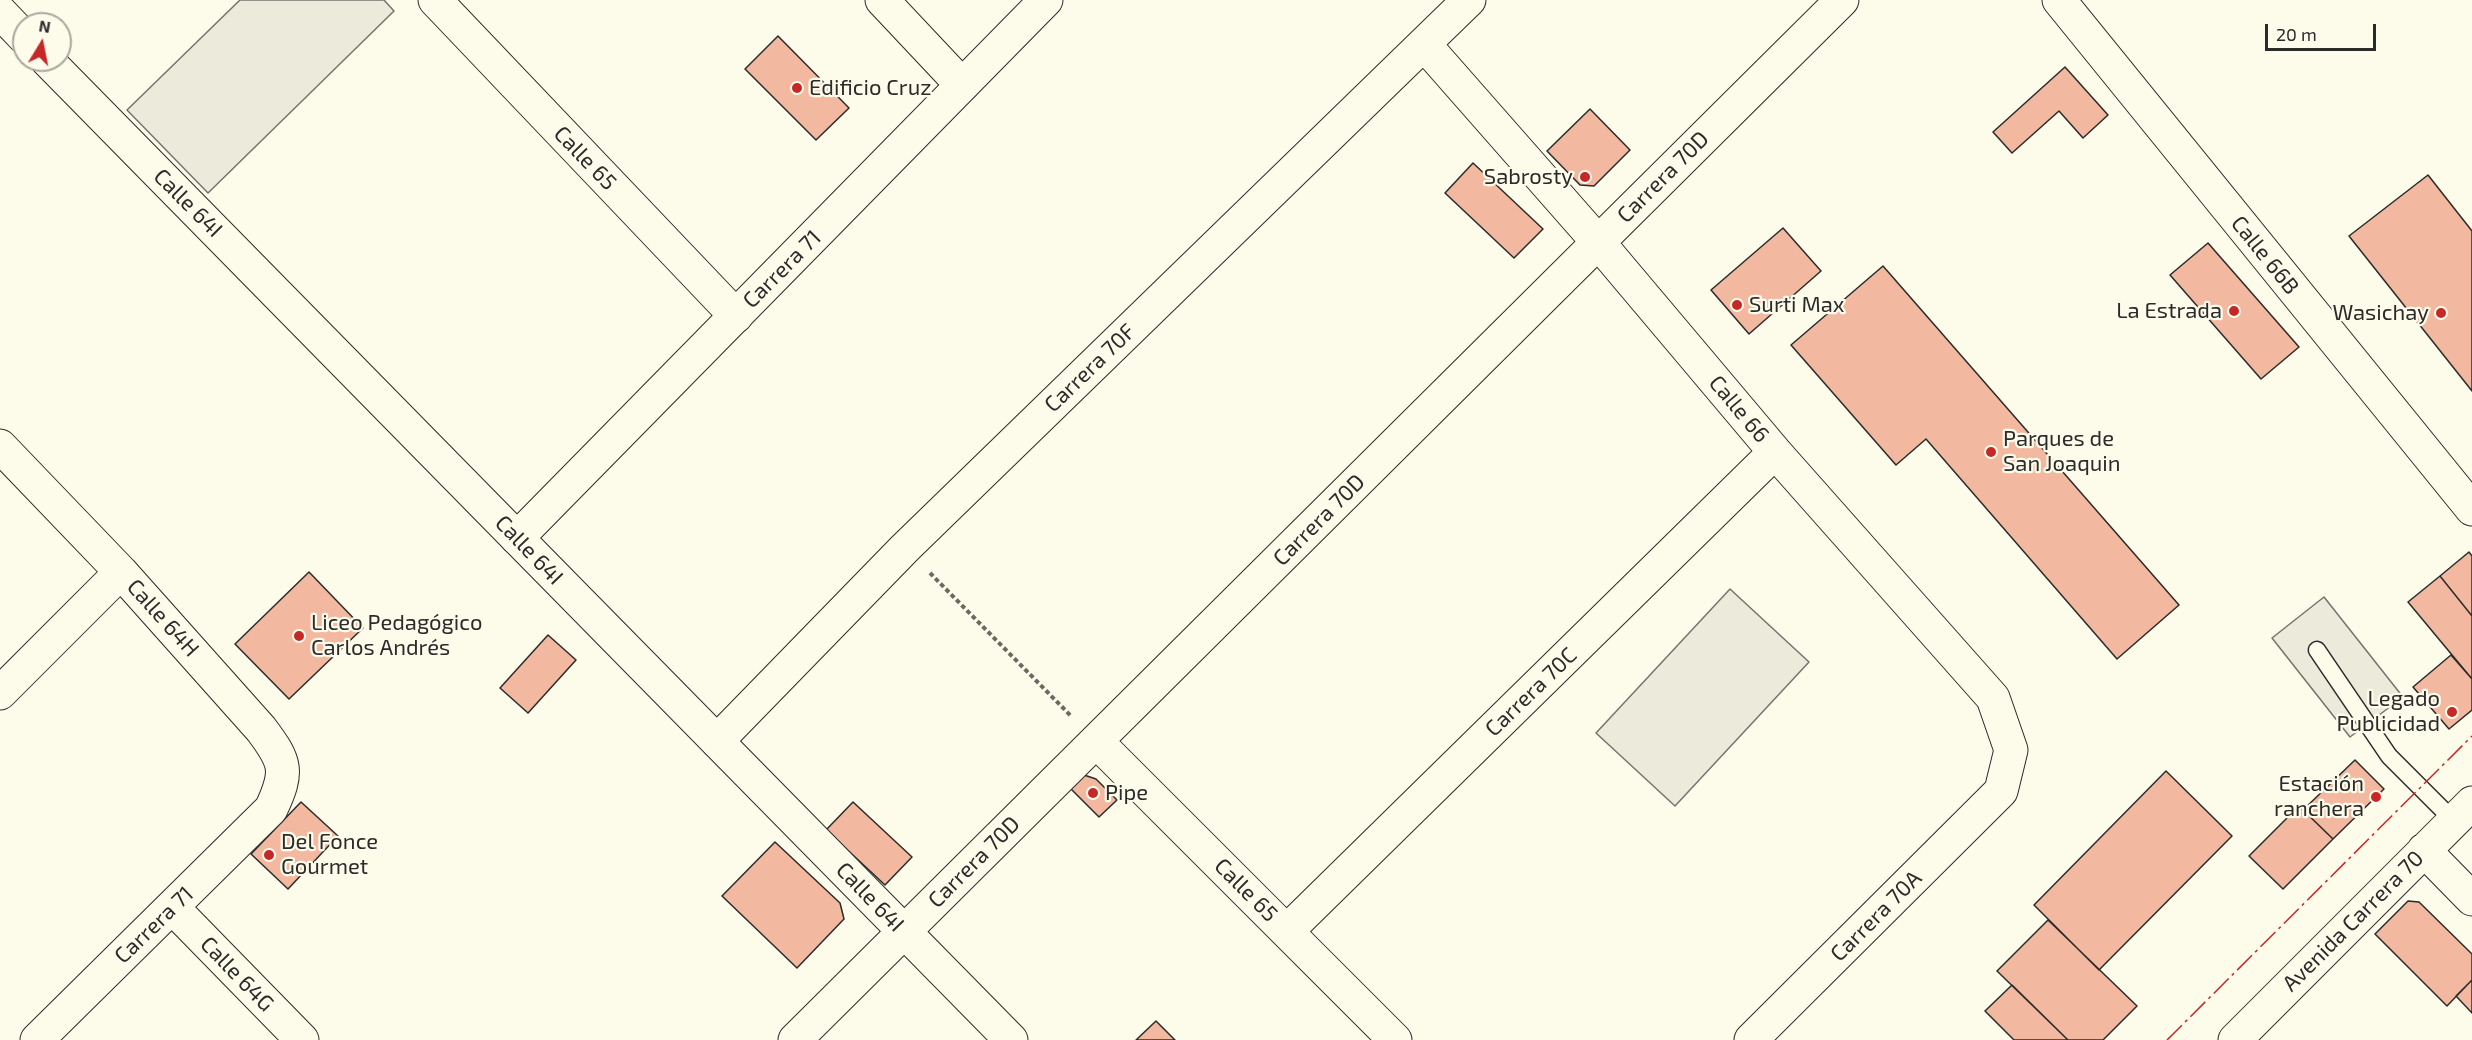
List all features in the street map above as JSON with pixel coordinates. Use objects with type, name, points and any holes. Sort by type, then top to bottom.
[{"type":"street","name":"Calle 65","points":[[435,0],[736,315]]},
{"type":"street","points":[[882,0],[962,85]]},
{"type":"street","name":"Carrera 71","points":[[518,538],[1046,0]]},
{"type":"street","name":"Carrera 70F","points":[[717,741],[905,548],[1469,0]]},
{"type":"street","name":"Carrera 70D","points":[[795,1040],[1842,0]]},
{"type":"street","name":"Calle 66B","points":[[2059,0],[2472,509]]},
{"type":"street","points":[[0,12],[12,24]]},
{"type":"street","name":"Calle 66","points":[[1424,44],[1598,242],[1775,452],[1993,698],[2011,750],[2001,791]]},
{"type":"street","name":"Calle 64I","points":[[59,72],[1011,1040]]},
{"type":"street","name":"Calle 64H","points":[[0,446],[121,572],[261,729],[280,754],[283,783],[271,809]]},
{"type":"street","name":"Carrera 70C","points":[[1287,931],[1775,452]]},
{"type":"street","points":[[0,693],[121,572]]},
{"type":"street","name":"Calle 65","points":[[1096,741],[1395,1040]]},
{"type":"street","name":"Carrera 70A","points":[[1751,1040],[2001,791]]},
{"type":"street","name":"Carrera 71","points":[[37,1040],[271,809]]},
{"type":"street","name":"Avenida Carrera 70","points":[[2235,1040],[2463,812]]},
{"type":"street","points":[[2424,850],[2472,899]]},
{"type":"street","name":"Calle 64G","points":[[172,908],[302,1040]]},
{"type":"lane","points":[[2317,650],[2389,756],[2463,812]]},
{"type":"path","points":[[905,548],[1096,741]]},
{"type":"shaded area","points":[[240,0],[384,0],[394,11],[208,193],[127,110]]},
{"type":"shaded area","points":[[1730,589],[1809,662],[1675,806],[1596,733]]},
{"type":"shaded area","points":[[2324,597],[2403,697],[2350,737],[2272,638]]},
{"type":"building","name":"Edificio Cruz","points":[[778,36],[849,108],[816,140],[745,69]]},
{"type":"building","points":[[2065,67],[2108,115],[2083,138],[2059,111],[2012,153],[1993,132]]},
{"type":"building","points":[[1590,109],[1630,150],[1594,186],[1580,185],[1547,151]]},
{"type":"building","points":[[1473,163],[1543,229],[1514,258],[1445,193]]},
{"type":"building","name":"Wasichay","points":[[2428,175],[2472,231],[2472,391],[2349,236]]},
{"type":"building","points":[[1783,228],[1821,271],[1749,334],[1711,290]]},
{"type":"building","name":"La Estrada","points":[[2208,243],[2299,347],[2261,379],[2170,275]]},
{"type":"building","name":"Parques de San Joaquin","points":[[1883,266],[2179,605],[2117,659],[1926,439],[1896,465],[1791,345]]},
{"type":"building","points":[[2469,552],[2472,556],[2472,616],[2440,576]]},
{"type":"building","name":"Liceo Pedagógico Carlos Andrés","points":[[309,572],[363,628],[289,699],[235,644]]},
{"type":"building","points":[[2440,576],[2472,616],[2472,679],[2408,602]]},
{"type":"building","points":[[548,635],[576,660],[528,713],[500,688]]},
{"type":"building","points":[[2451,655],[2472,679],[2472,710],[2449,729],[2413,687]]},
{"type":"building","points":[[2355,760],[2384,789],[2333,839],[2303,810]]},
{"type":"building","points":[[2166,771],[2232,836],[2099,970],[2034,905]]},
{"type":"building","name":"Pipe","points":[[1081,774],[1096,779],[1117,800],[1099,817],[1068,786]]},
{"type":"building","points":[[301,802],[338,836],[288,889],[251,854]]},
{"type":"building","points":[[853,802],[912,857],[885,885],[826,830]]},
{"type":"building","points":[[2299,806],[2333,839],[2283,889],[2249,856]]},
{"type":"building","points":[[775,842],[840,903],[844,919],[797,968],[722,896]]},
{"type":"building","points":[[2408,901],[2419,902],[2472,954],[2472,980],[2447,1006],[2375,934]]},
{"type":"building","points":[[2048,920],[2137,1006],[2103,1040],[2068,1040],[1997,971]]},
{"type":"building","points":[[2472,980],[2472,1013],[2456,996]]},
{"type":"building","points":[[2012,985],[2068,1040],[2014,1040],[1985,1011]]},
{"type":"building","points":[[1156,1021],[1175,1040],[1136,1040]]},
{"type":"power","points":[[2167,1040],[2472,736]]},
{"type":"place","name":"Edificio Cruz","points":[[797,88]]},
{"type":"place","name":"Sabrosty","points":[[1585,177]]},
{"type":"place","name":"Surti Max","points":[[1737,305]]},
{"type":"place","name":"La Estrada","points":[[2234,311]]},
{"type":"place","name":"Wasichay","points":[[2441,313]]},
{"type":"place","name":"Parques de San Joaquin","points":[[1991,452]]},
{"type":"place","name":"Liceo Pedagógico Carlos Andrés","points":[[299,636]]},
{"type":"place","name":"Legado Publicidad","points":[[2452,712]]},
{"type":"place","name":"Pipe","points":[[1093,793]]},
{"type":"place","name":"Estación ranchera","points":[[2376,797]]},
{"type":"place","name":"Del Fonce Gourmet","points":[[269,855]]}]
